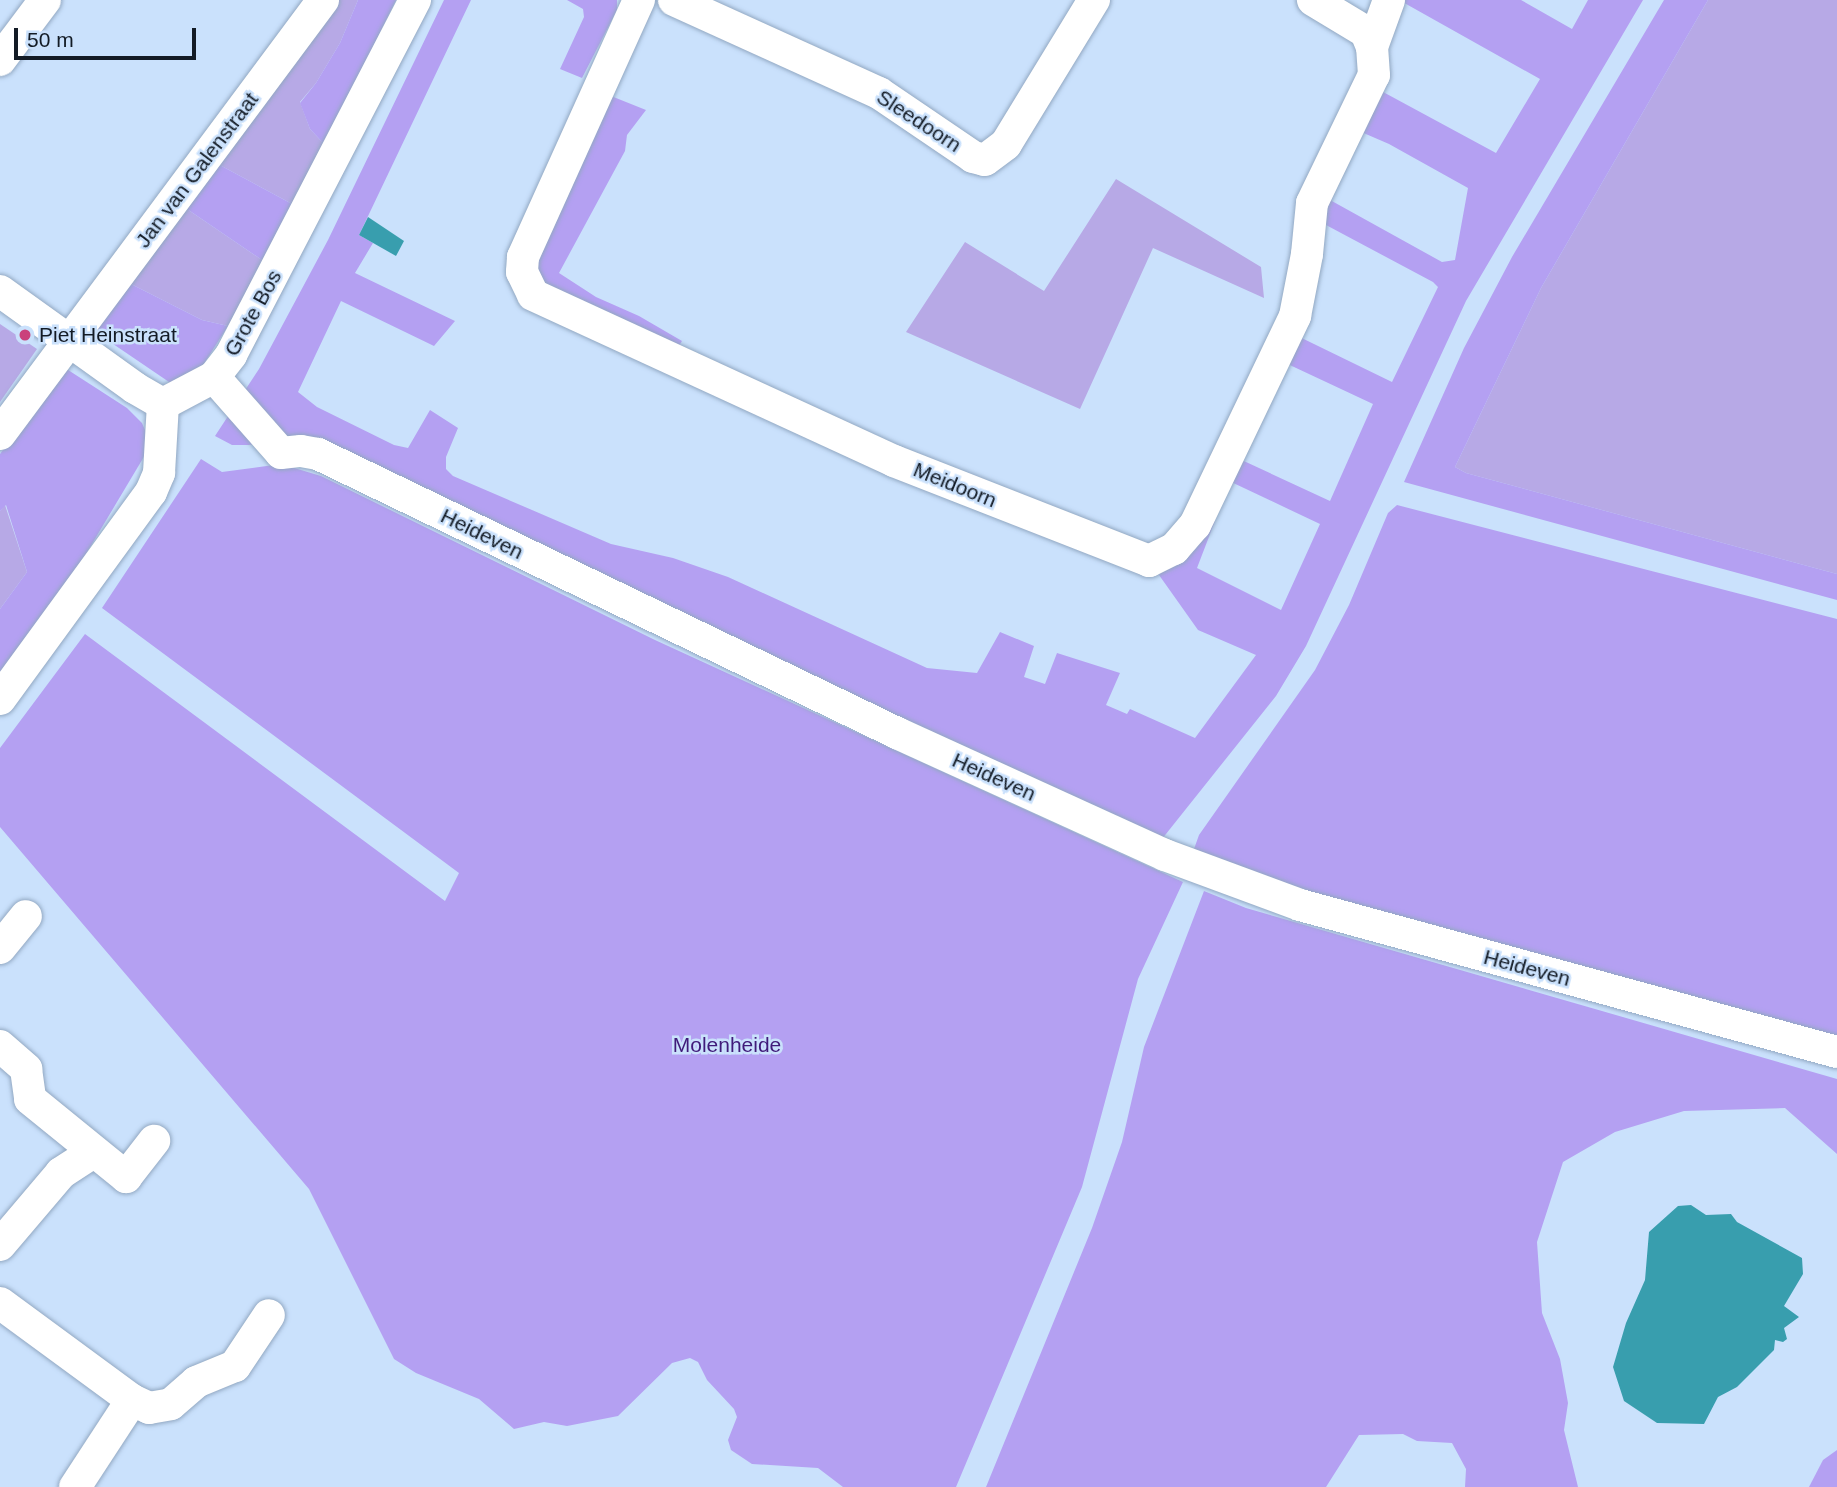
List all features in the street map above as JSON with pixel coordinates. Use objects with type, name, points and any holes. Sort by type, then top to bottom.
[{"type":"street","points":[[0,60],[45,0]]},
{"type":"street","name":"Jan van Galenstraat","points":[[70,339],[323,0]]},
{"type":"street","name":"Grote Bos","points":[[163,404],[214,377],[251,320],[415,0]]},
{"type":"street","name":"Meidoorn","points":[[639,0],[523,257],[522,272],[533,295],[894,461],[1149,561],[1174,549],[1195,525],[1295,316],[1307,254],[1312,204],[1374,75],[1372,47],[1389,0]]},
{"type":"street","name":"Sleedoorn","points":[[674,0],[879,93],[973,158],[985,160],[1006,144],[1094,0]]},
{"type":"street","points":[[1313,0],[1366,32],[1372,47]]},
{"type":"street","points":[[0,291],[135,388],[163,404],[159,473],[151,492],[0,699]]},
{"type":"street","points":[[0,434],[70,339]]},
{"type":"street","name":"Heideven","points":[[214,377],[281,453],[301,451],[318,454],[897,733],[1165,855],[1300,905],[1837,1052]]},
{"type":"street","points":[[0,948],[26,916]]},
{"type":"street","points":[[0,1046],[26,1069],[30,1099],[126,1177],[154,1141]]},
{"type":"street","points":[[0,1245],[61,1173],[93,1152]]},
{"type":"street","points":[[0,1303],[132,1400],[149,1408],[171,1404],[196,1382],[234,1366],[269,1315]]},
{"type":"street","points":[[75,1487],[132,1400]]},
{"type":"shaded area","points":[[336,0],[358,0],[340,43],[316,83],[300,102],[310,129],[325,145],[294,205],[216,163]]},
{"type":"shaded area","points":[[1708,0],[1837,0],[1837,574],[1466,473],[1455,467],[1541,288]]},
{"type":"shaded area","points":[[1116,179],[1261,267],[1264,298],[1153,248],[1080,409],[906,332],[965,242],[1044,291]]},
{"type":"shaded area","points":[[184,207],[265,262],[228,326],[202,320],[129,283]]},
{"type":"shaded area","points":[[368,217],[404,241],[396,256],[359,235]]},
{"type":"shaded area","points":[[0,324],[37,349],[0,402]]},
{"type":"shaded area","points":[[5,505],[27,572],[0,609],[0,511]]},
{"type":"shaded area","points":[[1691,1205],[1706,1215],[1731,1214],[1737,1222],[1802,1258],[1803,1274],[1784,1306],[1799,1317],[1784,1328],[1787,1339],[1783,1342],[1775,1340],[1774,1350],[1737,1387],[1718,1397],[1704,1424],[1657,1423],[1624,1401],[1613,1367],[1626,1323],[1645,1280],[1649,1232],[1678,1206]]},
{"type":"green space","points":[[358,0],[396,0],[325,145],[310,129],[300,103],[316,83],[340,43]]},
{"type":"green space","points":[[444,0],[471,0],[359,235],[373,243],[355,273],[455,321],[434,346],[341,301],[298,392],[317,407],[394,445],[408,448],[430,410],[458,428],[446,457],[446,469],[453,476],[611,544],[673,558],[728,577],[927,668],[977,673],[1000,632],[1034,646],[1024,677],[1045,684],[1057,653],[1120,673],[1106,705],[1127,714],[1130,709],[1195,738],[1256,655],[1198,630],[1159,575],[1193,507],[1215,521],[1197,568],[1281,610],[1320,524],[1210,472],[1220,450],[1330,501],[1373,404],[1264,353],[1277,326],[1392,382],[1438,287],[1311,217],[1321,195],[1442,262],[1455,260],[1468,188],[1389,144],[1352,128],[1372,86],[1496,153],[1540,79],[1399,0],[1521,0],[1572,29],[1588,0],[1643,0],[1466,301],[1306,646],[1276,696],[1158,844],[282,438],[249,445],[232,445],[215,436],[259,369],[328,240]]},
{"type":"green space","points":[[567,0],[617,0],[617,10],[582,78],[560,69],[584,17],[583,9]]},
{"type":"green space","points":[[1664,0],[1708,0],[1541,288],[1455,467],[1466,473],[1837,574],[1837,600],[1404,482],[1464,348],[1512,257]]},
{"type":"green space","points":[[606,94],[646,110],[627,135],[625,151],[559,273],[596,297],[639,316],[682,341],[669,361],[548,308],[531,246]]},
{"type":"green space","points":[[216,163],[294,205],[265,262],[184,207]]},
{"type":"green space","points":[[129,283],[202,320],[228,326],[191,384],[172,384],[94,331]]},
{"type":"green space","points":[[65,368],[127,408],[142,423],[147,435],[145,455],[58,601],[0,682],[0,609],[27,572],[6,505],[0,511],[0,454]]},
{"type":"green space","name":"Molenheide","points":[[201,459],[222,472],[281,464],[321,476],[655,640],[1183,882],[1138,979],[1082,1187],[956,1487],[843,1487],[818,1468],[752,1464],[731,1450],[728,1440],[737,1417],[734,1409],[707,1380],[698,1362],[690,1358],[672,1363],[618,1416],[567,1426],[544,1422],[514,1429],[479,1399],[416,1373],[394,1359],[309,1189],[0,827],[0,748],[85,634],[445,901],[459,873],[102,608]]},
{"type":"green space","points":[[1397,505],[1837,619],[1837,1044],[1195,862],[1194,849],[1199,835],[1315,670],[1349,605],[1388,513]]},
{"type":"green space","points":[[1204,891],[1246,908],[1837,1079],[1837,1154],[1785,1108],[1684,1111],[1615,1132],[1563,1162],[1537,1242],[1542,1313],[1560,1359],[1568,1403],[1564,1430],[1578,1487],[1465,1487],[1466,1469],[1452,1443],[1417,1441],[1403,1434],[1359,1435],[1326,1487],[986,1487],[1092,1228],[1122,1142],[1144,1047]]},
{"type":"green space","points":[[1837,1450],[1837,1487],[1809,1487],[1823,1460]]},
{"type":"place","name":"Piet Heinstraat","points":[[25,335]]}]
